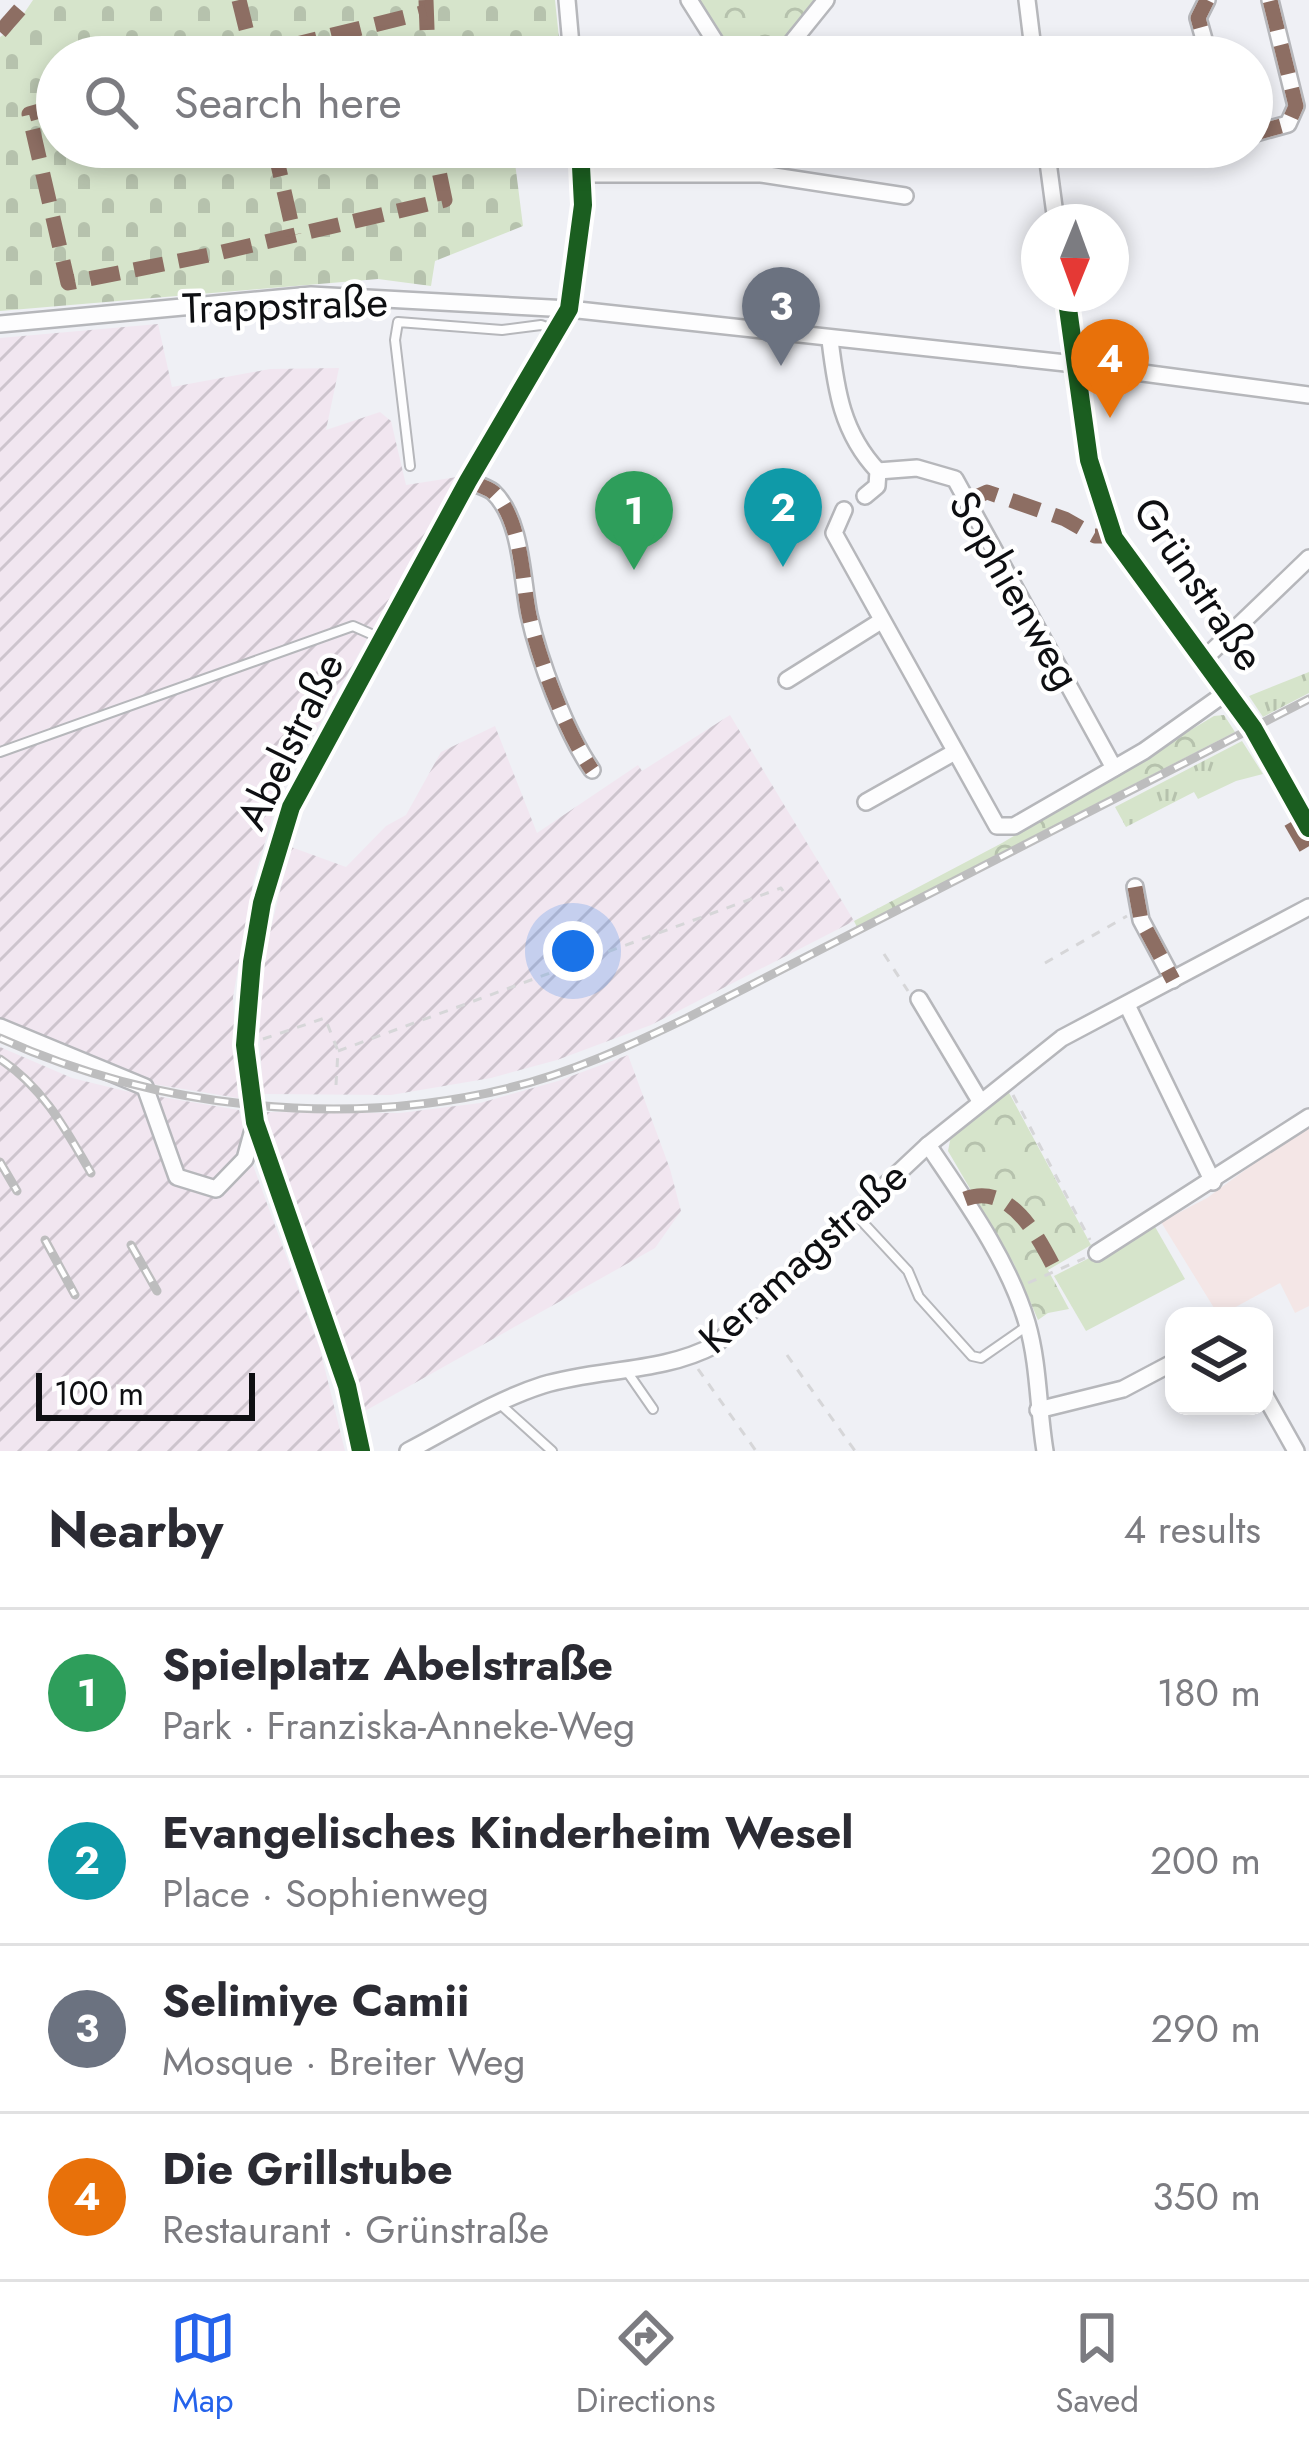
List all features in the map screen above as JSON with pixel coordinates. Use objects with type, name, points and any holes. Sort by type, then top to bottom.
[{"type":"street","points":[[567,0],[570,36]]},
{"type":"street","points":[[689,0],[712,36]]},
{"type":"street","points":[[797,36],[826,0]]},
{"type":"street","points":[[1027,0],[1031,36]]},
{"type":"street","points":[[1203,36],[1198,18],[1207,0]]},
{"type":"street","points":[[1270,0],[1296,106],[1288,124],[1273,128]]},
{"type":"street","name":"Abelstraße","points":[[361,1451],[346,1386],[255,1122],[245,1046],[252,962],[277,847],[291,806],[380,638],[569,309],[580,241],[582,168]]},
{"type":"street","points":[[1049,168],[1054,204]]},
{"type":"street","points":[[583,174],[761,174],[905,196]]},
{"type":"street","name":"Trappstraße","points":[[0,324],[311,295],[569,309],[1075,364],[1309,395]]},
{"type":"street","name":"Grünstraße","points":[[1068,312],[1089,460],[1114,538],[1253,728],[1309,828]]},
{"type":"street","points":[[830,340],[838,404],[859,451],[878,471],[877,486],[866,496]]},
{"type":"street","name":"Sophienweg","points":[[878,471],[917,468],[955,479],[1114,768]]},
{"type":"street","points":[[468,481],[493,492],[508,518],[526,574],[529,615],[574,744],[592,770]]},
{"type":"street","points":[[844,510],[834,533],[993,822],[1007,828],[1114,768],[1227,692]]},
{"type":"street","points":[[1204,659],[1309,559]]},
{"type":"street","points":[[787,680],[881,621]]},
{"type":"street","points":[[866,802],[953,753]]},
{"type":"street","points":[[1136,887],[1141,920],[1173,980]]},
{"type":"street","name":"Keramagstraße","points":[[408,1451],[539,1386],[601,1370],[690,1358],[715,1345],[928,1145],[1062,1038],[1309,907]]},
{"type":"street","points":[[919,999],[980,1101]]},
{"type":"street","points":[[1127,1004],[1213,1182]]},
{"type":"street","points":[[0,1028],[145,1088],[178,1178],[216,1190],[245,1160],[255,1122]]},
{"type":"street","points":[[1097,1252],[1309,1117]]},
{"type":"street","points":[[928,1145],[1015,1288],[1036,1367],[1045,1451]]},
{"type":"street","points":[[1038,1410],[1123,1389],[1165,1366]]},
{"type":"street","points":[[1273,1410],[1296,1451]]},
{"type":"lane","points":[[410,466],[395,340],[398,322],[502,330],[541,325],[557,331]]},
{"type":"lane","points":[[0,752],[352,626],[380,638]]},
{"type":"lane","points":[[855,1214],[908,1271],[919,1297],[972,1356],[981,1358],[1028,1325]]},
{"type":"lane","points":[[625,1368],[653,1409]]},
{"type":"lane","points":[[499,1403],[552,1451]]},
{"type":"path","points":[[338,1051],[783,891]]},
{"type":"path","points":[[1045,963],[1139,909]]},
{"type":"path","points":[[884,954],[904,988],[919,999]]},
{"type":"path","points":[[245,1046],[326,1018],[338,1051],[336,1085]]},
{"type":"path","points":[[1006,1080],[1097,1252],[1015,1288]]},
{"type":"path","points":[[788,1355],[855,1451]]},
{"type":"path","points":[[690,1358],[756,1451]]},
{"type":"shaded area","points":[[158,324],[172,387],[270,369],[339,368],[326,430],[380,412],[391,421],[406,485],[457,477],[277,801],[253,883],[233,997],[238,1098],[116,1078],[0,1035],[0,338]]},
{"type":"shaded area","points":[[730,715],[854,921],[651,1025],[557,1060],[491,1078],[391,1095],[263,1094],[259,1027],[263,960],[291,847],[346,867],[386,826],[406,815],[441,752],[495,726],[537,833],[638,765],[642,771]]},
{"type":"shaded area","points":[[0,1047],[72,1078],[239,1110],[253,1165],[320,1349],[345,1451],[0,1451]]},
{"type":"shaded area","points":[[628,1055],[681,1211],[655,1248],[365,1411],[265,1112],[400,1113],[480,1103]]},
{"type":"shaded area","points":[[1309,1123],[1309,1306],[1295,1313],[1280,1283],[1236,1307],[1213,1307],[1161,1222],[1207,1198]]},
{"type":"green space","points":[[33,0],[555,0],[559,36],[36,36],[36,168],[516,168],[523,226],[435,261],[431,286],[378,279],[0,311],[0,37],[14,28]]},
{"type":"green space","points":[[697,0],[817,0],[789,36],[722,36]]},
{"type":"green space","points":[[1309,672],[1309,693],[1263,717],[1249,696]]},
{"type":"green space","points":[[1224,715],[1235,732],[857,927],[854,921],[1002,843],[1214,716]]},
{"type":"green space","points":[[1242,741],[1263,774],[1198,799],[1194,792],[1126,827],[1115,807]]},
{"type":"green space","points":[[1007,1089],[1091,1245],[1048,1270],[1069,1309],[1038,1320],[1014,1264],[948,1151],[951,1136]]},
{"type":"green space","points":[[1154,1225],[1185,1279],[1086,1331],[1054,1276]]},
{"type":"railway","points":[[0,1038],[122,1081],[250,1105],[381,1107],[509,1088],[577,1067],[687,1018],[1309,699]]},
{"type":"railway","points":[[0,1059],[41,1096],[91,1173]]},
{"type":"railway","points":[[0,1162],[17,1191]]},
{"type":"railway","points":[[45,1240],[75,1295]]},
{"type":"railway","points":[[131,1245],[157,1291]]},
{"type":"marked path","points":[[0,32],[28,0]]},
{"type":"marked path","points":[[239,0],[248,36]]},
{"type":"marked path","points":[[426,0],[427,36]]},
{"type":"marked path","points":[[1203,36],[1198,18],[1207,0]]},
{"type":"marked path","points":[[1270,0],[1296,106],[1288,124],[1273,128]]},
{"type":"marked path","points":[[329,36],[426,12]]},
{"type":"marked path","points":[[36,112],[29,114],[36,144]]},
{"type":"marked path","points":[[41,168],[68,283],[445,200],[438,168]]},
{"type":"marked path","points":[[279,168],[294,235]]},
{"type":"marked path","points":[[468,481],[493,492],[510,518],[539,653],[563,717],[592,770]]},
{"type":"marked path","points":[[969,500],[987,492],[1065,519],[1095,536],[1122,536]]},
{"type":"marked path","points":[[1291,822],[1309,853]]},
{"type":"marked path","points":[[1135,887],[1141,920],[1173,980]]},
{"type":"marked path","points":[[965,1199],[996,1198],[1009,1205],[1031,1229],[1056,1271]]},
{"type":"cycle path","points":[[361,1451],[347,1386],[255,1122],[245,1045],[262,903],[291,807],[468,481],[569,309],[583,205],[581,168]]},
{"type":"cycle path","points":[[1068,312],[1089,460],[1114,538],[1253,728],[1309,828]]},
{"type":"place","name":"Selimiye Camii","points":[[781,366]]},
{"type":"place","name":"Die Grillstube","points":[[1110,418]]},
{"type":"place","name":"Evangelisches Kinderheim Wesel","points":[[783,567]]},
{"type":"place","name":"Spielplatz Abelstraße","points":[[634,570]]}]
